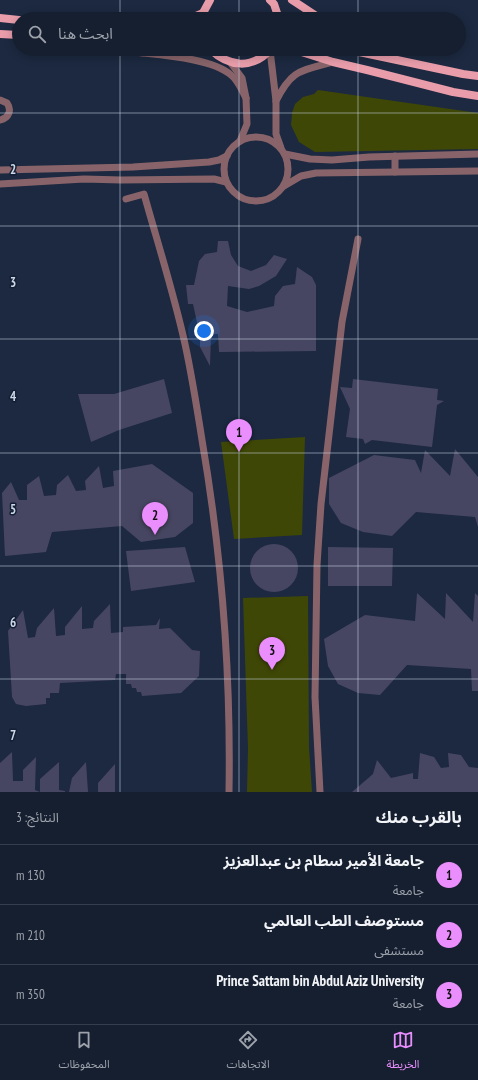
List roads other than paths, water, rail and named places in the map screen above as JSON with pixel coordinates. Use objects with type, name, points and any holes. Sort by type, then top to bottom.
[{"type":"main road","points":[[204,12],[210,0]]},
{"type":"main road","points":[[270,0],[274,4],[277,12]]},
{"type":"main road","points":[[292,0],[310,12]]},
{"type":"main road","points":[[0,18],[12,19]]},
{"type":"main road","points":[[0,34],[12,35]]},
{"type":"main road","points":[[218,56],[230,62],[241,64],[252,62],[263,56]]},
{"type":"main road","points":[[314,56],[453,92],[478,96]]},
{"type":"main road","points":[[379,56],[478,76]]},
{"type":"main road","points":[[392,56],[403,61]]},
{"type":"street","points":[[165,56],[208,64],[222,69],[232,75],[246,98]]},
{"type":"street","points":[[271,56],[276,101],[276,134],[283,151],[289,165],[288,176],[284,186],[278,193],[269,198],[260,201],[250,201],[241,198],[233,192],[226,182],[224,165],[232,147],[240,141],[250,137],[262,137],[272,141],[283,151],[310,159],[332,160],[369,157],[478,154]]},
{"type":"street","points":[[230,62],[242,78],[246,98],[247,124],[240,141]]},
{"type":"street","points":[[276,101],[283,87],[292,76],[302,70],[333,62]]},
{"type":"street","points":[[0,100],[7,103],[10,109],[8,116],[0,120]]},
{"type":"street","points":[[0,170],[84,168],[209,162],[219,160],[227,156]]},
{"type":"street","points":[[395,156],[395,172]]},
{"type":"street","points":[[84,168],[84,179]]},
{"type":"street","points":[[284,186],[302,176],[316,173],[478,171]]},
{"type":"street","points":[[0,184],[84,179],[214,179],[226,182]]},
{"type":"street","points":[[126,199],[144,194],[174,298],[195,392],[211,494],[222,582],[228,688],[229,792]]},
{"type":"street","points":[[320,792],[315,697],[317,565],[321,504],[342,322],[358,240]]},
{"type":"place","name":"جامعة الأمير سطام بن عبدالعزيز","points":[[239,452]]},
{"type":"place","name":"مستوصف الطب العالمي","points":[[155,535]]},
{"type":"place","name":"Prince Sattam bin Abdul Aziz University","points":[[272,670]]}]
